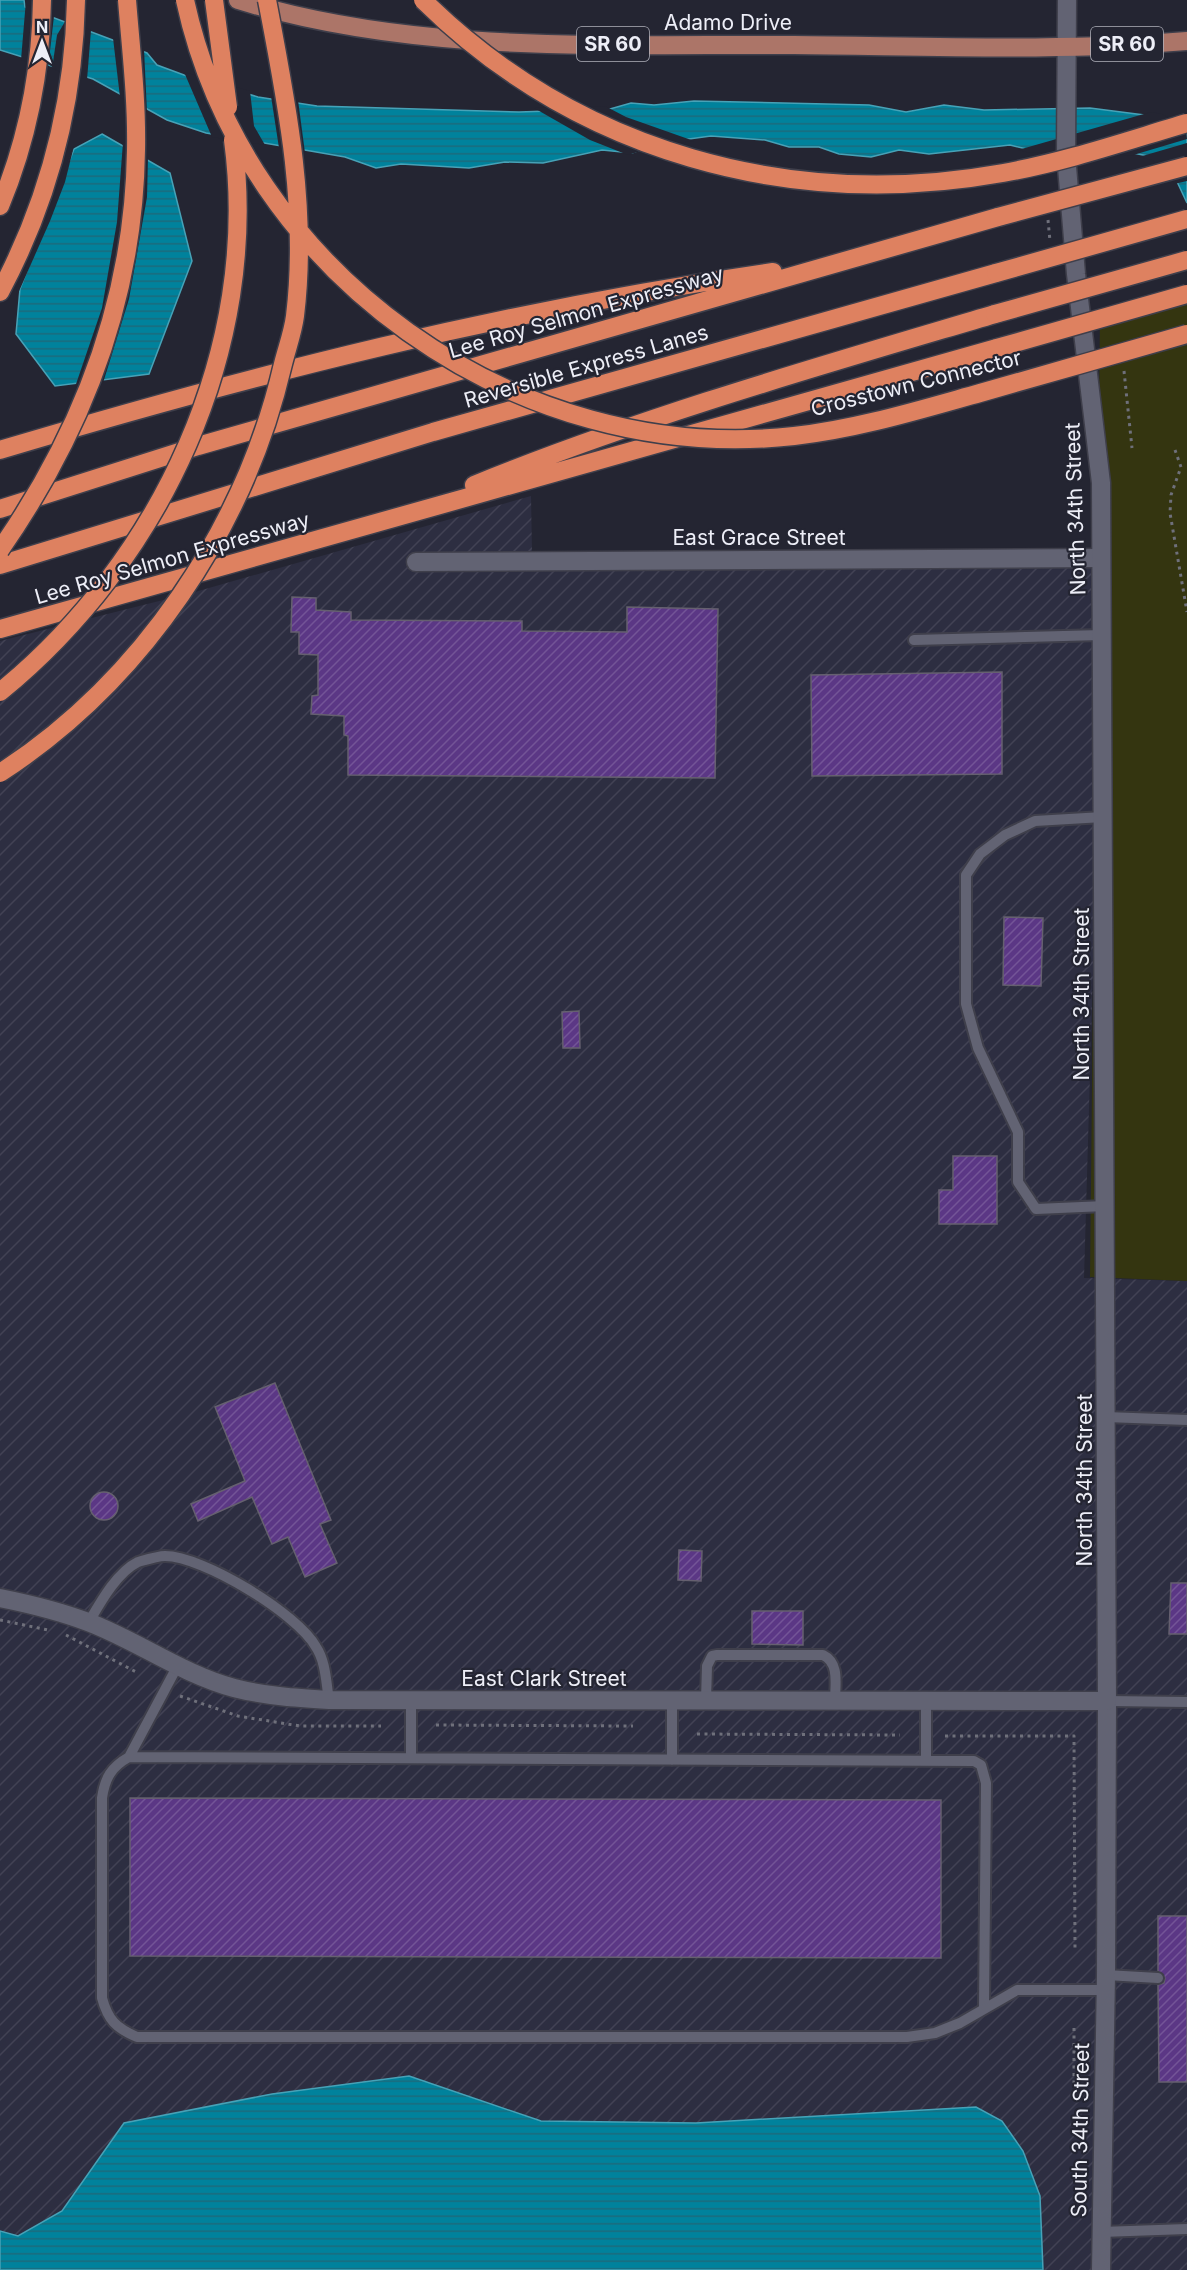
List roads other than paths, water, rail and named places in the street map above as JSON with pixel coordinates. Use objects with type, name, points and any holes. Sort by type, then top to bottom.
[{"type":"highway","points":[[0,206],[29,114],[37,68],[42,0]]},
{"type":"highway","points":[[0,292],[33,224],[58,144],[73,57],[76,0]]},
{"type":"highway","points":[[0,550],[54,465],[75,422],[105,341],[118,292],[130,221],[136,152],[134,76],[126,0]]},
{"type":"highway","name":"Crosstown Connector","points":[[185,0],[215,94],[241,147],[268,191],[302,235],[371,305],[418,342],[496,386],[554,408],[615,426],[672,435],[726,439],[794,436],[913,411],[1187,334]]},
{"type":"highway","points":[[0,692],[51,647],[79,616],[134,545],[172,478],[194,431],[211,381],[231,296],[239,210],[239,182],[214,0]]},
{"type":"highway","points":[[0,773],[77,714],[118,672],[169,611],[208,552],[260,444],[295,317],[298,264],[298,194],[290,121],[267,0]]},
{"type":"highway","points":[[423,0],[485,54],[565,107],[641,141],[685,157],[780,179],[878,186],[972,178],[1042,164],[1187,123]]},
{"type":"highway","name":"Lee Roy Selmon Expressway","points":[[0,509],[209,443],[998,217],[1187,166]]},
{"type":"highway","name":"Reversible Express Lanes","points":[[0,565],[433,432],[1187,219]]},
{"type":"highway","points":[[406,515],[531,462],[670,412],[995,314],[1187,260]]},
{"type":"highway","points":[[0,450],[286,369],[468,327],[730,278],[840,263]]},
{"type":"highway","name":"Lee Roy Selmon Expressway","points":[[0,629],[1187,294]]},
{"type":"main road","name":"Adamo Drive","points":[[238,0],[357,29],[512,44],[1067,46],[1187,41]]},
{"type":"street","name":"North 34th Street","points":[[1067,0],[1066,155],[1076,274],[1101,483],[1107,1701],[1106,1983]]},
{"type":"street","name":"East Grace Street","points":[[416,562],[1101,558]]},
{"type":"street","name":"East Clark Street","points":[[0,1598],[44,1607],[89,1622],[178,1665],[233,1688],[274,1696],[329,1700],[1107,1701]]},
{"type":"street","name":"South 34th Street","points":[[1101,2270],[1106,1983]]},
{"type":"lane","points":[[914,640],[1102,635]]},
{"type":"lane","points":[[1103,817],[1035,821],[1005,835],[980,854],[966,875],[966,1004],[978,1047],[1018,1132],[1018,1182],[1036,1209],[1105,1206]]},
{"type":"lane","points":[[1106,1417],[1187,1420]]},
{"type":"lane","points":[[89,1622],[108,1589],[137,1563],[165,1556],[202,1565],[245,1588],[302,1626],[317,1647],[324,1668],[329,1700]]},
{"type":"lane","points":[[706,1700],[707,1666],[712,1656],[717,1654],[823,1655],[832,1662],[834,1668],[835,1701]]},
{"type":"lane","points":[[129,1757],[178,1665]]},
{"type":"lane","points":[[411,1700],[411,1758]]},
{"type":"lane","points":[[672,1700],[672,1760]]},
{"type":"lane","points":[[926,1701],[926,1761]]},
{"type":"lane","points":[[1107,1701],[1187,1702]]},
{"type":"lane","points":[[984,2008],[985,1773],[981,1765],[974,1761],[129,1757],[114,1765],[105,1782],[102,1798],[100,1974],[106,2014],[117,2028],[137,2037],[907,2037],[935,2033],[960,2023],[1017,1990],[1158,1978]]},
{"type":"lane","points":[[1101,2232],[1187,2229]]},
{"type":"water","points":[[0,0],[24,0],[25,7],[147,53],[157,65],[184,75],[258,97],[317,106],[519,112],[610,109],[631,103],[654,105],[694,101],[869,105],[906,112],[944,105],[984,110],[1090,108],[1160,117],[1187,134],[1187,203],[1172,171],[1153,157],[1128,152],[1031,150],[1010,145],[929,154],[899,150],[871,157],[839,154],[819,147],[789,147],[765,140],[711,136],[659,143],[632,153],[602,150],[543,163],[505,162],[469,168],[401,164],[376,168],[345,157],[206,133],[167,120],[93,79],[0,50]]},
{"type":"water","points":[[102,134],[170,173],[192,261],[149,374],[55,386],[16,334],[20,289],[74,149]]},
{"type":"water","points":[[409,2076],[541,2121],[696,2123],[976,2107],[1002,2121],[1023,2151],[1040,2196],[1043,2270],[0,2270],[0,2231],[18,2236],[62,2211],[124,2123],[272,2094]]}]
